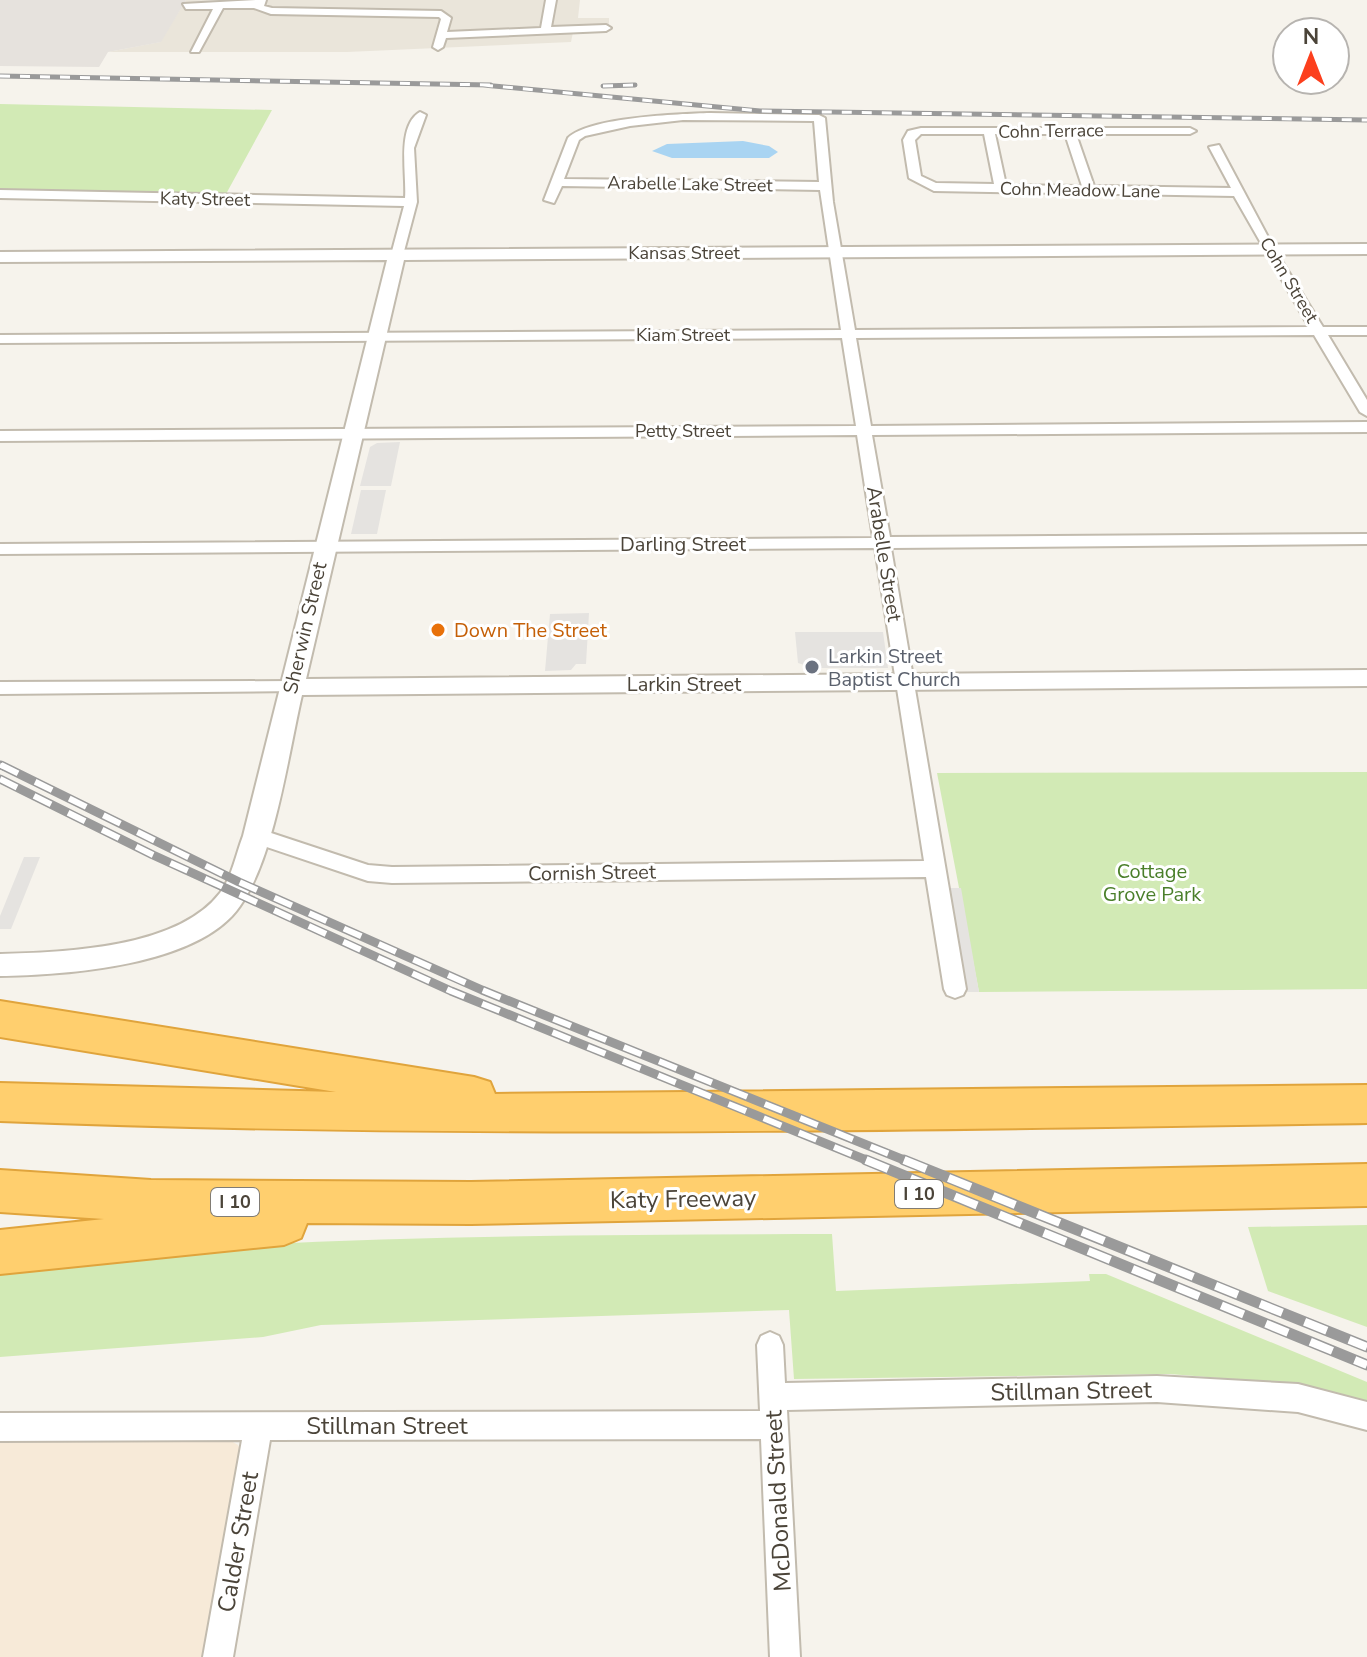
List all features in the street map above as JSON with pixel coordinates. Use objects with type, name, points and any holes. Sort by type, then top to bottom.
[{"type":"highway","points":[[0,1019],[237,1055],[587,1115]]},
{"type":"highway","points":[[0,1102],[216,1112],[587,1115],[1367,1104]]},
{"type":"highway","name":"Katy Freeway","points":[[0,1191],[151,1201],[471,1203],[1367,1185]]},
{"type":"highway","points":[[0,1252],[471,1203]]},
{"type":"street","points":[[395,12],[399,0]]},
{"type":"street","points":[[546,30],[551,0]]},
{"type":"street","points":[[195,50],[220,5]]},
{"type":"street","points":[[186,6],[260,5],[278,12],[441,14],[446,18],[438,47]]},
{"type":"street","points":[[441,35],[606,28]]},
{"type":"street","name":"Sherwin Street","points":[[0,965],[74,961],[113,954],[185,933],[223,909],[235,894],[256,836],[324,547],[411,202],[408,148],[420,115]]},
{"type":"street","name":"Arabelle Street","points":[[555,182],[577,135],[603,128],[655,118],[736,115],[819,118],[824,186],[955,989]]},
{"type":"street","points":[[1069,129],[1089,190]]},
{"type":"street","name":"Cohn Terrace","points":[[924,185],[915,178],[909,140],[912,133],[1069,129],[1190,131]]},
{"type":"street","points":[[989,132],[1001,189]]},
{"type":"street","name":"Cohn Street","points":[[1215,147],[1269,250],[1367,412]]},
{"type":"street","points":[[550,200],[555,182]]},
{"type":"street","name":"Arabelle Lake Street","points":[[555,182],[824,186]]},
{"type":"street","name":"Cohn Meadow Lane","points":[[924,185],[1237,192]]},
{"type":"street","name":"Katy Street","points":[[1,196],[411,202]]},
{"type":"street","name":"Kansas Street","points":[[0,257],[1367,249]]},
{"type":"street","name":"Kiam Street","points":[[0,339],[1367,331]]},
{"type":"street","name":"Petty Street","points":[[0,436],[1367,427]]},
{"type":"street","name":"Darling Street","points":[[0,549],[1367,539]]},
{"type":"street","name":"Larkin Street","points":[[0,688],[1367,678]]},
{"type":"street","name":"Cornish Street","points":[[256,836],[368,873],[392,875],[934,869]]},
{"type":"street","name":"McDonald Street","points":[[770,1345],[785,1657]]},
{"type":"street","name":"Stillman Street","points":[[0,1427],[258,1427],[773,1411],[1157,1389],[1298,1398],[1367,1416]]},
{"type":"street","name":"Calder Street","points":[[218,1657],[258,1427]]},
{"type":"shaded area","points":[[0,0],[186,0],[161,42],[108,52],[99,67],[0,66]]},
{"type":"shaded area","points":[[186,0],[580,0],[578,18],[609,18],[609,31],[573,32],[571,42],[347,52],[108,52],[160,42]]},
{"type":"shaded area","points":[[400,442],[391,486],[360,486],[370,447],[377,443]]},
{"type":"shaded area","points":[[361,490],[386,490],[377,534],[351,534]]},
{"type":"shaded area","points":[[589,613],[586,664],[576,664],[571,670],[545,671],[550,614]]},
{"type":"shaded area","points":[[795,632],[883,632],[888,668],[814,668],[798,663]]},
{"type":"shaded area","points":[[24,857],[40,857],[11,929],[0,929],[0,916]]},
{"type":"shaded area","points":[[943,888],[961,888],[979,992],[961,992]]},
{"type":"shaded area","points":[[0,1437],[224,1437],[238,1445],[243,1455],[204,1657],[0,1657]]},
{"type":"green space","points":[[0,104],[272,110],[226,194],[0,190]]},
{"type":"green space","name":"Cottage Grove Park","points":[[1367,772],[1367,989],[979,992],[937,773]]},
{"type":"green space","points":[[1367,1225],[1367,1327],[1268,1291],[1248,1227]]},
{"type":"green space","points":[[832,1234],[836,1291],[1090,1281],[1089,1274],[1106,1274],[1367,1382],[1367,1404],[1295,1384],[1170,1374],[794,1379],[789,1310],[321,1325],[263,1337],[0,1357],[0,1264],[207,1247],[416,1238]]},
{"type":"water","points":[[743,141],[769,146],[778,152],[769,158],[672,158],[652,151],[667,144]]},
{"type":"railway","points":[[0,76],[491,85]]},
{"type":"railway","points":[[483,85],[760,111],[1367,120]]},
{"type":"railway","points":[[603,86],[635,85]]},
{"type":"railway","points":[[0,765],[5,767]]},
{"type":"railway","points":[[1,765],[239,882],[482,990],[909,1162]]},
{"type":"railway","points":[[0,779],[153,855],[451,991],[871,1162]]},
{"type":"railway","points":[[866,1160],[1367,1365]]},
{"type":"railway","points":[[904,1160],[1367,1347]]},
{"type":"place","name":"Down The Street","points":[[438,630]]},
{"type":"place","name":"Larkin Street Baptist Church","points":[[812,667]]}]
